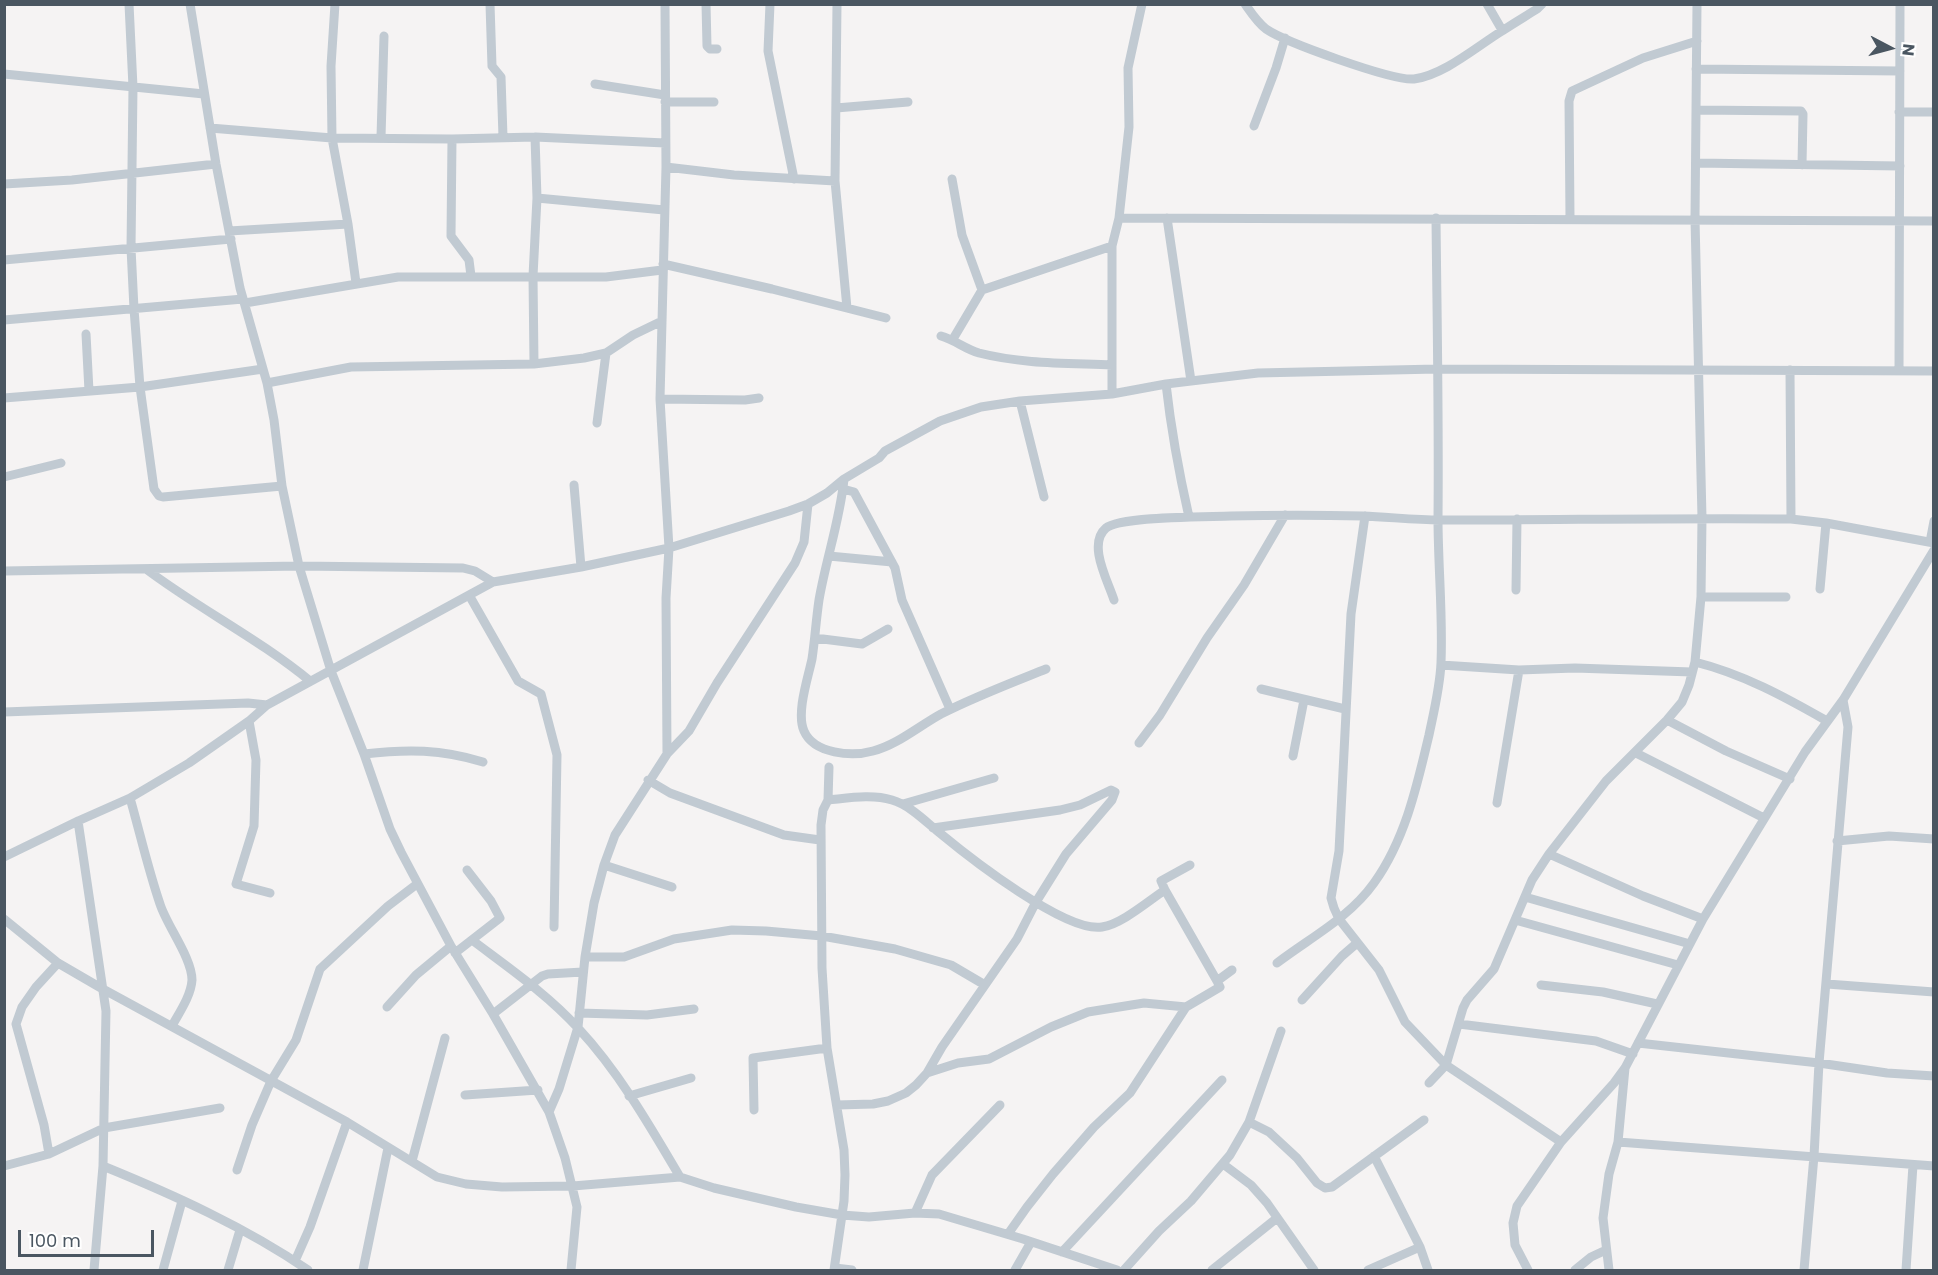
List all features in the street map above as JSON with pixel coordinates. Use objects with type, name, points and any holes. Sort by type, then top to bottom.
[{"type":"street","points":[[129,4],[133,87],[131,248],[134,309],[140,387],[154,489],[159,496],[164,497],[282,486]]},
{"type":"street","points":[[190,4],[216,164],[244,301],[267,383],[282,486],[299,566],[331,671],[364,754],[390,829],[453,949],[549,1112],[573,1186],[577,1208],[571,1270]]},
{"type":"street","points":[[335,4],[331,66],[332,138],[357,283]]},
{"type":"street","points":[[490,4],[492,66],[501,77],[503,137]]},
{"type":"street","points":[[665,4],[666,167],[660,399],[669,548],[666,598],[666,754]]},
{"type":"street","points":[[706,4],[707,46],[717,50]]},
{"type":"street","points":[[770,4],[768,51],[794,179]]},
{"type":"street","points":[[837,4],[836,181],[847,308]]},
{"type":"street","points":[[1112,394],[1112,246],[1119,219],[1129,127],[1128,68],[1142,4]]},
{"type":"street","points":[[1245,4],[1256,21],[1285,38],[1383,74],[1412,79],[1432,73],[1464,56],[1538,9],[1542,4]]},
{"type":"street","points":[[1487,4],[1502,30]]},
{"type":"street","points":[[1429,1083],[1446,1065],[1467,1000],[1494,969],[1532,880],[1549,854],[1606,781],[1636,753],[1682,702],[1695,662],[1701,597],[1702,518],[1695,219],[1697,4]]},
{"type":"street","points":[[1899,370],[1900,4]]},
{"type":"street","points":[[381,137],[384,36]]},
{"type":"street","points":[[1254,126],[1285,38]]},
{"type":"street","points":[[1569,218],[1569,101],[1572,91],[1643,58],[1696,41]]},
{"type":"street","points":[[1696,69],[1900,71]]},
{"type":"street","points":[[4,74],[204,94]]},
{"type":"street","points":[[595,84],[665,98],[714,102]]},
{"type":"street","points":[[836,108],[908,102]]},
{"type":"street","points":[[1696,110],[1801,111],[1803,114],[1802,165]]},
{"type":"street","points":[[1899,112],[1934,112]]},
{"type":"street","points":[[210,128],[332,138],[535,137],[665,143]]},
{"type":"street","points":[[534,364],[533,276],[537,198],[535,137]]},
{"type":"street","points":[[452,139],[451,236],[466,253],[471,276]]},
{"type":"street","points":[[1696,163],[1900,166]]},
{"type":"street","points":[[4,183],[72,180],[216,164]]},
{"type":"street","points":[[666,167],[734,175],[836,181]]},
{"type":"street","points":[[952,179],[962,235],[982,290]]},
{"type":"street","points":[[537,198],[664,210]]},
{"type":"street","points":[[1167,218],[1191,381]]},
{"type":"street","points":[[1277,963],[1353,909],[1374,883],[1392,854],[1404,826],[1422,763],[1437,696],[1441,665],[1436,218]]},
{"type":"street","points":[[1119,219],[1569,218],[1934,221]]},
{"type":"street","points":[[4,260],[348,224]]},
{"type":"street","points":[[953,339],[982,290],[1112,246]]},
{"type":"street","points":[[4,320],[244,301],[316,293],[357,283],[409,276],[606,278],[662,267],[886,318]]},
{"type":"street","points":[[267,383],[351,367],[534,364],[584,358],[606,353],[633,335],[662,321]]},
{"type":"street","points":[[86,334],[89,391]]},
{"type":"street","points":[[941,336],[953,339],[976,352],[1005,359],[1112,365]]},
{"type":"street","points":[[597,423],[606,353]]},
{"type":"street","points":[[4,398],[140,387],[263,369]]},
{"type":"street","points":[[4,857],[130,798],[189,763],[249,721],[267,705],[493,582],[581,567],[669,548],[808,504],[843,484],[885,451],[940,421],[981,407],[1020,401],[1112,394],[1166,384],[1258,374],[1437,369],[1934,370]]},
{"type":"street","points":[[1790,370],[1791,519]]},
{"type":"street","points":[[1166,384],[1189,517]]},
{"type":"street","points":[[660,399],[745,400],[759,398]]},
{"type":"street","points":[[1020,401],[1044,496]]},
{"type":"street","points":[[4,477],[61,463]]},
{"type":"street","points":[[843,484],[830,556],[819,600],[815,638],[804,692],[802,721],[806,735],[821,747],[834,753],[861,754],[874,751],[885,747],[950,709],[1046,669]]},
{"type":"street","points":[[843,484],[854,492],[892,562],[902,600],[950,709]]},
{"type":"street","points":[[574,485],[581,567]]},
{"type":"street","points":[[549,1112],[559,1089],[578,1028],[583,972],[594,903],[615,835],[666,754],[689,731],[717,683],[795,563],[804,542],[808,504]]},
{"type":"street","points":[[1139,743],[1160,715],[1207,638],[1244,585],[1285,515]]},
{"type":"street","points":[[1114,600],[1098,552],[1098,539],[1103,530],[1111,524],[1189,517],[1285,515],[1438,520],[1791,519],[1826,523],[1932,545]]},
{"type":"street","points":[[1365,516],[1351,614],[1339,850],[1331,898],[1339,919],[1379,970],[1405,1022],[1446,1065],[1561,1142]]},
{"type":"street","points":[[1516,590],[1517,519]]},
{"type":"street","points":[[1528,1270],[1515,1245],[1513,1223],[1517,1206],[1561,1142],[1625,1068],[1703,919],[1764,818],[1843,700],[1932,545],[1934,521]]},
{"type":"street","points":[[1820,589],[1826,523]]},
{"type":"street","points":[[830,556],[892,562]]},
{"type":"street","points":[[4,571],[299,566],[463,568],[475,571],[493,582]]},
{"type":"street","points":[[146,569],[172,589],[263,647],[310,681]]},
{"type":"street","points":[[469,595],[518,681],[541,694],[550,725],[557,755],[554,927]]},
{"type":"street","points":[[1701,597],[1786,597]]},
{"type":"street","points":[[815,638],[862,644],[888,629]]},
{"type":"street","points":[[1695,662],[1722,669],[1751,681],[1784,696],[1827,721]]},
{"type":"street","points":[[1441,665],[1519,670],[1575,668],[1692,672]]},
{"type":"street","points":[[1497,803],[1519,670]]},
{"type":"street","points":[[1261,689],[1345,709]]},
{"type":"street","points":[[1293,756],[1304,700]]},
{"type":"street","points":[[1804,1270],[1848,727],[1843,700]]},
{"type":"street","points":[[4,712],[248,703],[267,705]]},
{"type":"street","points":[[1667,720],[1725,751],[1790,779]]},
{"type":"street","points":[[249,721],[256,760],[254,826],[236,884],[270,893]]},
{"type":"street","points":[[364,754],[406,750],[435,751],[483,762]]},
{"type":"street","points":[[1636,753],[1764,818]]},
{"type":"street","points":[[829,767],[828,800],[823,810],[820,840],[822,968],[827,1048],[844,1150],[844,1201],[835,1269],[852,1270]]},
{"type":"street","points":[[903,804],[994,778]]},
{"type":"street","points":[[648,780],[670,793],[784,835],[820,840]]},
{"type":"street","points":[[837,1106],[888,1101],[906,1093],[927,1073],[932,1061],[1017,939],[1036,902],[1066,854],[1112,800],[1115,792],[1107,792],[1080,805],[1060,810],[933,828]]},
{"type":"street","points":[[828,800],[881,797],[903,804],[985,869],[1036,902],[1088,927],[1104,927],[1117,922],[1165,890]]},
{"type":"street","points":[[130,798],[160,906],[182,950],[191,976],[186,998],[172,1026]]},
{"type":"street","points":[[78,821],[105,1011],[103,1166],[94,1270]]},
{"type":"street","points":[[1837,841],[1889,836],[1934,839]]},
{"type":"street","points":[[1549,854],[1643,896],[1703,919]]},
{"type":"street","points":[[604,865],[672,887]]},
{"type":"street","points":[[1008,1234],[1053,1174],[1094,1128],[1130,1093],[1186,1007],[1220,987],[1161,882],[1190,866]]},
{"type":"street","points":[[387,1007],[416,975],[497,922],[500,916],[467,870]]},
{"type":"street","points":[[237,1170],[252,1125],[271,1082],[296,1041],[320,969],[388,906],[417,884]]},
{"type":"street","points":[[1525,897],[1690,944]]},
{"type":"street","points":[[4,919],[58,963],[347,1122],[437,1177],[466,1184],[502,1187],[573,1186],[680,1177],[766,1200],[842,1215],[868,1217],[915,1213],[939,1214],[1117,1270]]},
{"type":"street","points":[[1515,920],[1678,965]]},
{"type":"street","points":[[585,957],[624,957],[675,939],[732,930],[822,936],[895,949],[937,960],[957,968],[985,985]]},
{"type":"street","points":[[472,940],[530,984],[578,1028],[611,1069],[680,1177]]},
{"type":"street","points":[[1302,1000],[1357,943]]},
{"type":"street","points":[[49,1154],[44,1125],[16,1024],[22,1007],[36,987],[58,963]]},
{"type":"street","points":[[1217,981],[1232,970]]},
{"type":"street","points":[[493,1014],[530,984],[548,974],[583,972]]},
{"type":"street","points":[[1827,984],[1934,992]]},
{"type":"street","points":[[1541,985],[1603,992],[1657,1004]]},
{"type":"street","points":[[927,1073],[958,1063],[989,1059],[1088,1012],[1144,1003],[1186,1007]]},
{"type":"street","points":[[579,1013],[646,1015],[694,1009]]},
{"type":"street","points":[[1459,1024],[1596,1041],[1632,1054]]},
{"type":"street","points":[[1124,1270],[1159,1231],[1191,1201],[1230,1155],[1249,1122],[1281,1031]]},
{"type":"street","points":[[412,1161],[445,1038]]},
{"type":"street","points":[[1638,1043],[1887,1073],[1934,1076]]},
{"type":"street","points":[[754,1110],[753,1058],[827,1048]]},
{"type":"street","points":[[1609,1270],[1603,1218],[1618,1142],[1625,1068]]},
{"type":"street","points":[[629,1096],[691,1078]]},
{"type":"street","points":[[1062,1252],[1222,1080]]},
{"type":"street","points":[[465,1095],[538,1090]]},
{"type":"street","points":[[915,1213],[933,1175],[1000,1105]]},
{"type":"street","points":[[4,1166],[49,1154],[104,1128],[220,1108]]},
{"type":"street","points":[[1249,1122],[1269,1132],[1297,1158],[1317,1183],[1325,1188],[1332,1187],[1424,1120]]},
{"type":"street","points":[[295,1261],[310,1227],[347,1122]]},
{"type":"street","points":[[1618,1142],[1934,1166]]},
{"type":"street","points":[[363,1270],[388,1148]]},
{"type":"street","points":[[1374,1156],[1420,1247],[1428,1270]]},
{"type":"street","points":[[1223,1164],[1251,1185],[1267,1203],[1314,1270]]},
{"type":"street","points":[[1906,1270],[1913,1165]]},
{"type":"street","points":[[103,1166],[240,1230],[308,1270]]},
{"type":"street","points":[[163,1270],[182,1201]]},
{"type":"street","points":[[1212,1270],[1277,1218]]},
{"type":"street","points":[[228,1270],[240,1230]]},
{"type":"street","points":[[1015,1270],[1031,1242]]},
{"type":"street","points":[[1368,1270],[1420,1247]]},
{"type":"street","points":[[1575,1270],[1591,1257],[1606,1250]]}]
